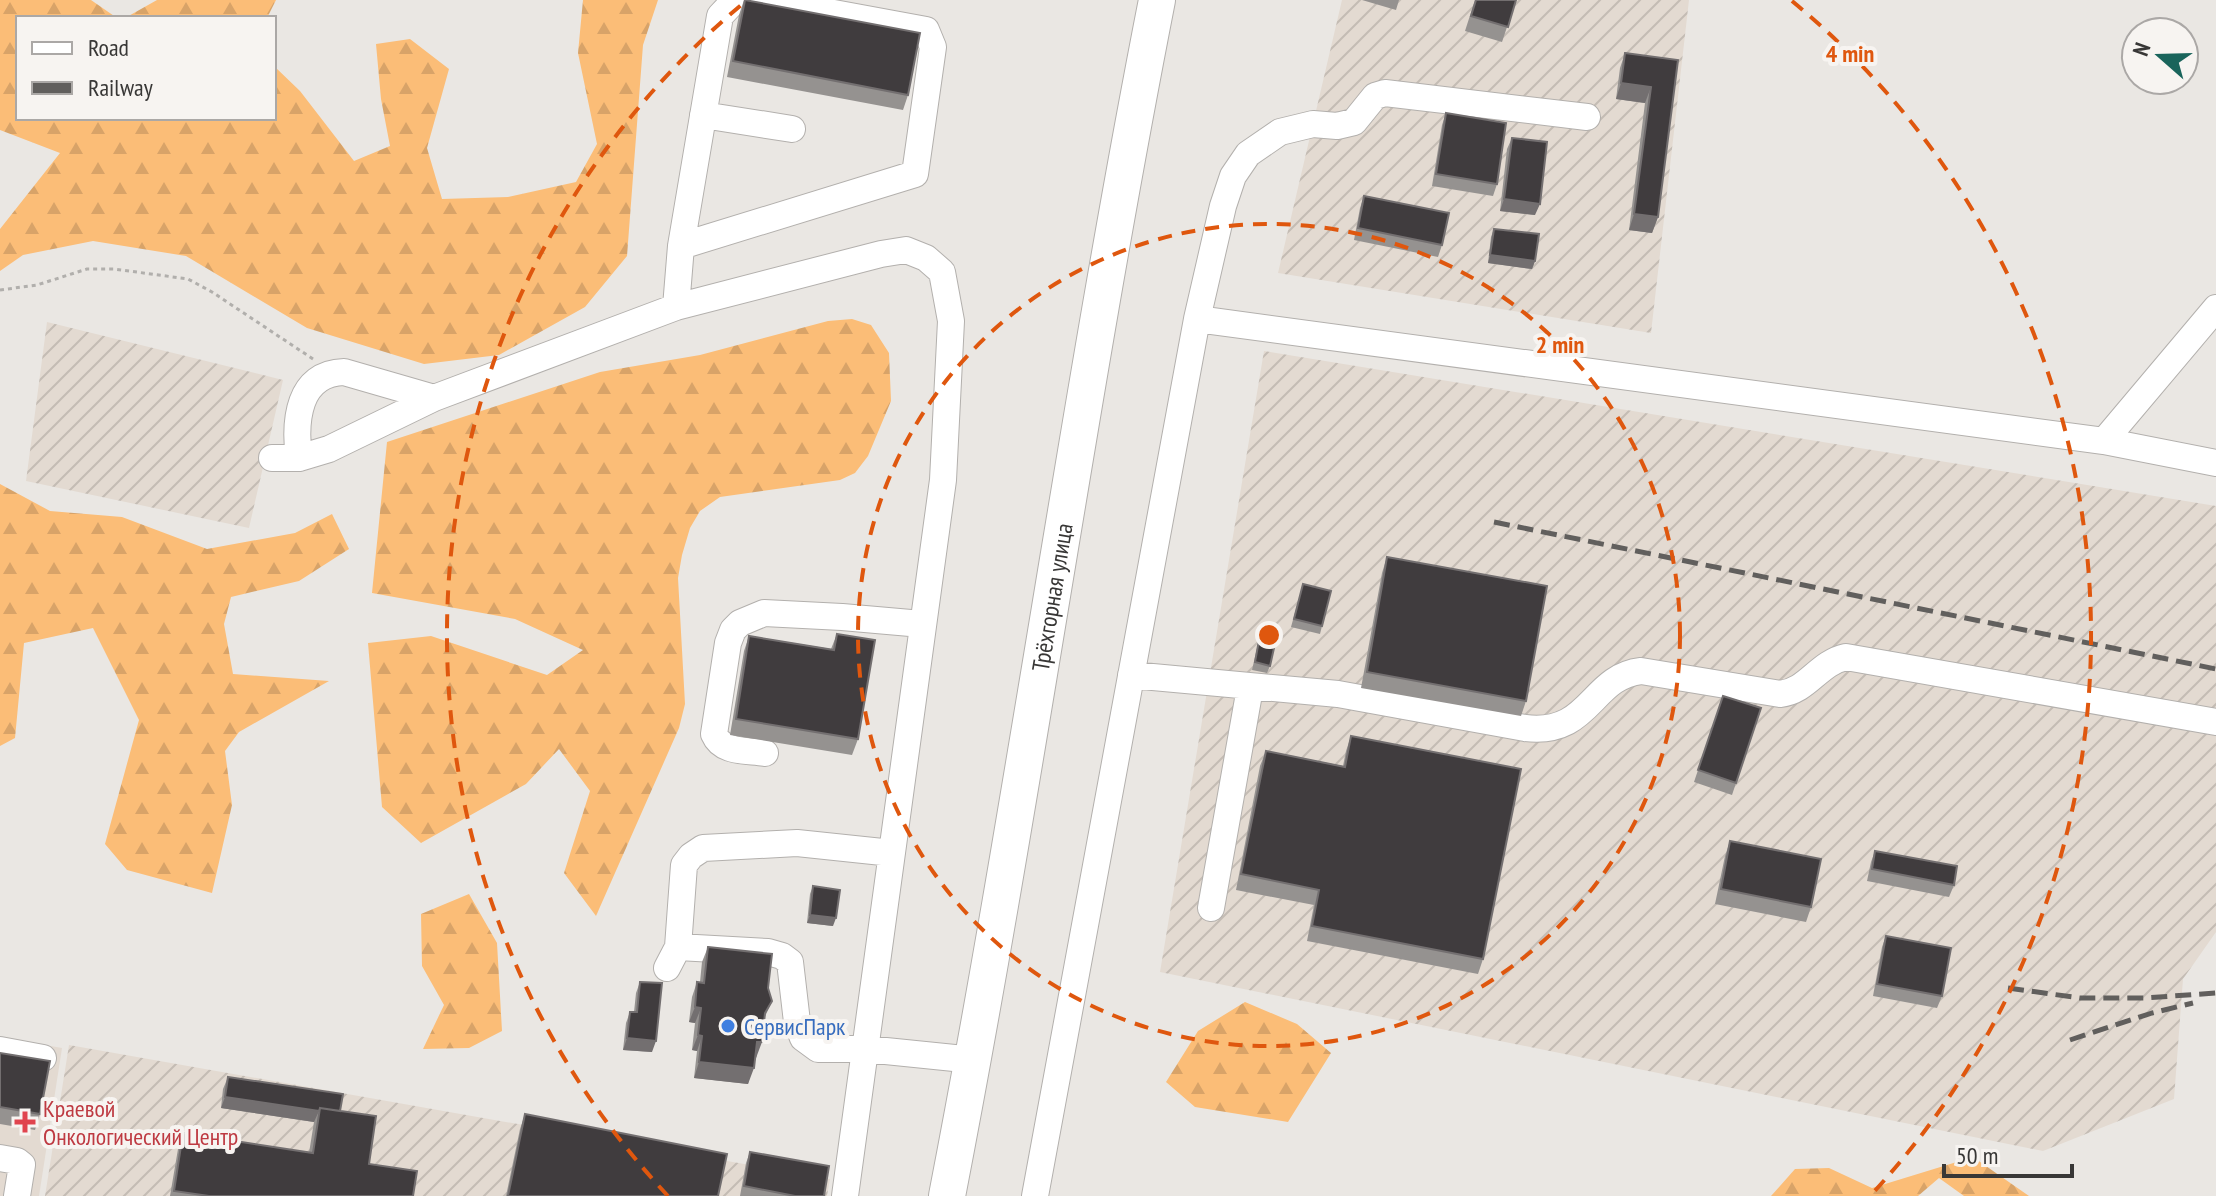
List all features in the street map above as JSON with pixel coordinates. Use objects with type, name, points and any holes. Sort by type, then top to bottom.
[{"type":"highway","name":"Трёхгорная улица","points":[[947,1196],[974,1060],[1095,334],[1157,0]]},
{"type":"lane","points":[[676,307],[681,246],[720,16],[735,0]]},
{"type":"lane","points":[[681,246],[915,174],[933,47],[926,30],[763,0]]},
{"type":"lane","points":[[1035,1196],[1197,319],[1233,176],[1248,154],[1280,132],[1313,124],[1337,126],[1354,122],[1375,96],[1385,93],[1587,117]]},
{"type":"lane","points":[[703,115],[792,129]]},
{"type":"lane","points":[[272,458],[299,458],[329,449],[434,398],[676,307],[906,250],[926,258],[942,272],[951,321],[943,480],[845,1196]]},
{"type":"lane","points":[[2104,441],[2216,308]]},
{"type":"lane","points":[[1197,319],[2104,441],[2216,463]]},
{"type":"lane","points":[[299,458],[296,437],[305,393],[315,380],[333,372],[344,372],[434,398]]},
{"type":"lane","points":[[765,753],[725,748],[718,743],[714,734],[728,643],[733,630],[740,623],[764,613],[922,624]]},
{"type":"lane","points":[[1131,675],[1338,694],[1525,728],[1552,729],[1566,725],[1628,672],[1641,671],[1780,694],[1793,693],[1831,660],[1846,657],[2216,722]]},
{"type":"lane","points":[[1211,908],[1250,688]]},
{"type":"lane","points":[[892,853],[797,843],[703,848],[684,865],[672,957],[768,952],[782,956],[790,962],[797,1022],[803,1038],[818,1049],[866,1049],[974,1060]]},
{"type":"lane","points":[[0,1050],[43,1058]]},
{"type":"lane","points":[[0,1158],[22,1165],[17,1196]]},
{"type":"path","points":[[0,290],[37,285],[87,269],[114,269],[188,279],[333,372]]},
{"type":"shaded area","points":[[1342,0],[1689,0],[1651,333],[1278,273]]},
{"type":"shaded area","points":[[47,322],[283,380],[249,528],[26,481]]},
{"type":"shaded area","points":[[1264,351],[2216,506],[2216,932],[2183,979],[2174,1099],[2043,1151],[1160,972]]},
{"type":"shaded area","name":"Краевой Онкологический Центр","points":[[0,1037],[62,1048],[39,1196],[0,1196]]},
{"type":"shaded area","points":[[69,1045],[830,1179],[827,1196],[45,1196]]},
{"type":"green space","points":[[0,0],[91,0],[114,16],[16,16],[16,120],[276,120],[276,68],[300,91],[354,161],[390,146],[381,99],[376,44],[410,39],[449,69],[427,148],[442,199],[508,197],[576,182],[597,144],[578,53],[583,0],[658,0],[643,45],[627,256],[585,307],[499,355],[424,364],[307,328],[186,256],[93,241],[23,255],[0,271],[0,229],[60,153],[0,130]]},
{"type":"green space","points":[[157,0],[276,0],[268,16],[129,16]]},
{"type":"green space","points":[[852,319],[871,325],[889,353],[891,401],[868,456],[855,473],[840,480],[720,497],[700,511],[690,528],[678,578],[685,704],[679,728],[596,916],[564,873],[590,791],[559,749],[526,784],[421,843],[382,807],[368,643],[431,636],[547,675],[583,650],[515,619],[372,593],[387,442],[600,372],[700,355],[828,321]]},
{"type":"green space","points":[[0,484],[50,511],[122,517],[207,549],[295,533],[332,514],[349,549],[299,581],[231,597],[224,624],[233,674],[329,681],[239,732],[225,751],[232,805],[212,893],[127,870],[105,844],[139,720],[93,628],[24,643],[15,738],[0,746]]},
{"type":"green space","points":[[469,894],[497,943],[502,1031],[469,1048],[423,1049],[444,1005],[422,966],[421,914]]},
{"type":"green space","points":[[1245,1002],[1297,1024],[1331,1053],[1288,1122],[1195,1107],[1166,1082],[1198,1031]]},
{"type":"green space","points":[[1973,1157],[2029,1196],[1964,1196],[1939,1178],[1918,1196],[1771,1196],[1795,1169],[1829,1168],[1872,1188]]},
{"type":"building","points":[[745,0],[920,33],[908,95],[733,61]]},
{"type":"building","points":[[1476,0],[1516,0],[1508,27],[1471,16]]},
{"type":"building","points":[[1625,53],[1678,60],[1658,217],[1634,214],[1651,87],[1621,83]]},
{"type":"building","points":[[1446,113],[1506,123],[1497,184],[1436,174]]},
{"type":"building","points":[[1512,138],[1547,142],[1540,204],[1504,199]]},
{"type":"building","points":[[1364,196],[1449,213],[1442,245],[1358,228]]},
{"type":"building","points":[[1494,229],[1539,234],[1535,261],[1490,255]]},
{"type":"building","points":[[1387,557],[1547,586],[1526,701],[1367,672]]},
{"type":"building","points":[[1303,584],[1331,591],[1322,626],[1294,619]]},
{"type":"building","points":[[837,634],[875,640],[858,739],[736,719],[749,636],[834,650]]},
{"type":"building","points":[[1260,635],[1276,639],[1270,666],[1255,662]]},
{"type":"building","points":[[1723,696],[1761,708],[1736,783],[1698,770]]},
{"type":"building","points":[[1351,736],[1521,769],[1483,959],[1312,926],[1319,890],[1241,874],[1266,751],[1345,767]]},
{"type":"building","points":[[1730,841],[1821,859],[1811,907],[1721,889]]},
{"type":"building","points":[[1875,851],[1957,866],[1954,885],[1872,869]]},
{"type":"building","points":[[813,886],[840,890],[836,918],[810,915]]},
{"type":"building","points":[[1886,936],[1951,948],[1942,996],[1877,984]]},
{"type":"building","name":"СервисПарк","points":[[708,947],[772,954],[768,988],[772,1001],[765,1013],[762,1042],[757,1042],[754,1068],[699,1062],[701,1008],[695,1007],[697,982],[704,983]]},
{"type":"building","points":[[640,982],[662,983],[656,1041],[627,1038],[630,1012],[637,1012]]},
{"type":"building","points":[[0,1053],[50,1061],[40,1114],[0,1107]]},
{"type":"building","points":[[228,1077],[343,1094],[340,1111],[320,1108],[319,1111],[225,1097]]},
{"type":"building","points":[[320,1108],[376,1116],[369,1164],[417,1171],[413,1196],[209,1196],[174,1191],[183,1133],[313,1153]]},
{"type":"building","points":[[525,1114],[727,1154],[718,1196],[508,1196]]},
{"type":"building","points":[[750,1152],[829,1166],[824,1196],[795,1196],[744,1186]]},
{"type":"railway","points":[[1494,522],[2216,669]]},
{"type":"railway","points":[[2008,988],[2080,998],[2216,993]]},
{"type":"railway","points":[[2070,1040],[2193,1003]]},
{"type":"place","name":"СервисПарк","points":[[728,1026]]},
{"type":"place","name":"Краевой Онкологический Центр","points":[[25,1122]]}]
